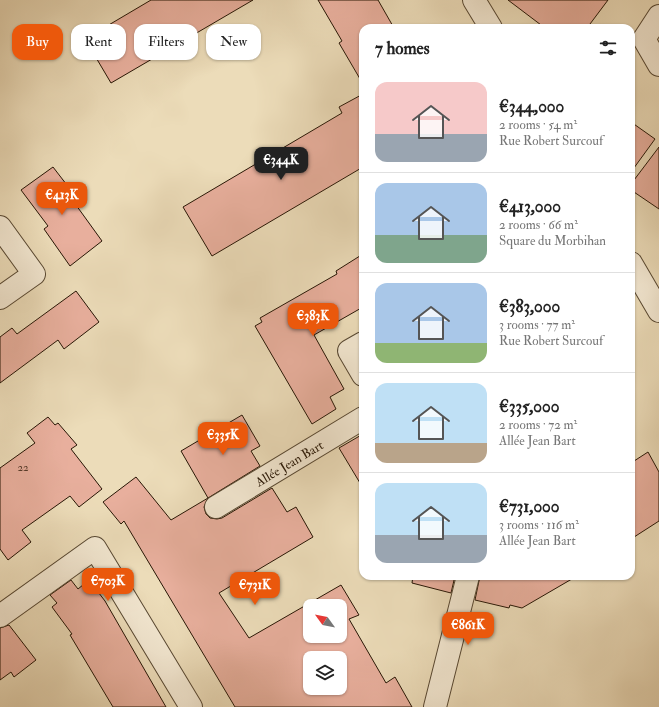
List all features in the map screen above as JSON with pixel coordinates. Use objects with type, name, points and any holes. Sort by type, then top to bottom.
[{"type":"street","points":[[474,0],[489,24]]},
{"type":"street","points":[[659,16],[644,39],[659,65]]},
{"type":"street","points":[[0,227],[34,274],[0,298]]},
{"type":"street","points":[[635,268],[656,294]]},
{"type":"street","points":[[359,345],[349,351],[359,368]]},
{"type":"street","name":"Allée Jean Bart","points":[[216,508],[359,420]]},
{"type":"street","points":[[0,616],[95,548],[191,707]]},
{"type":"street","points":[[435,707],[467,580]]},
{"type":"building","points":[[151,0],[253,0],[212,24],[206,24],[206,27],[198,32],[198,24],[134,24],[134,60],[150,60],[111,83],[97,60],[126,60],[126,24],[110,24]]},
{"type":"building","points":[[318,0],[378,0],[392,24],[359,24],[359,77],[339,43],[342,41]]},
{"type":"building","points":[[508,0],[608,0],[590,24],[540,24]]},
{"type":"building","points":[[359,96],[359,169],[212,256],[183,207],[342,113],[339,107]]},
{"type":"building","points":[[635,125],[655,139],[635,166]]},
{"type":"building","points":[[659,147],[659,209],[635,193],[635,179]]},
{"type":"building","points":[[53,167],[80,202],[76,205],[102,241],[70,266],[44,229],[48,226],[21,190]]},
{"type":"building","points":[[359,257],[359,309],[314,335],[344,389],[330,397],[336,409],[312,424],[255,326],[262,322],[260,318],[337,274],[336,271]]},
{"type":"building","points":[[76,291],[99,322],[64,349],[58,340],[0,383],[0,337],[12,328],[17,334]]},
{"type":"building","points":[[242,415],[260,446],[251,451],[260,466],[208,498],[181,451]]},
{"type":"building","points":[[48,417],[55,425],[58,423],[77,445],[71,449],[102,489],[79,507],[70,496],[22,530],[31,542],[8,560],[0,549],[0,468],[35,443],[27,433]]},
{"type":"building","points":[[359,436],[359,481],[339,448]]},
{"type":"building","points":[[648,452],[659,472],[659,521],[635,536],[635,460]]},
{"type":"building","points":[[136,477],[171,520],[208,498],[204,507],[206,514],[210,518],[222,518],[272,488],[287,512],[296,507],[313,537],[219,593],[249,638],[303,607],[303,643],[347,643],[347,599],[317,599],[341,585],[359,615],[349,619],[386,683],[395,677],[412,707],[235,707],[124,521],[121,524],[103,502]]},
{"type":"building","points":[[71,580],[78,589],[89,580],[105,601],[166,707],[113,707],[70,635],[72,634],[52,607],[57,603],[50,595]]},
{"type":"building","points":[[412,580],[454,580],[451,593],[412,583]]},
{"type":"building","points":[[479,580],[570,580],[522,608],[510,605],[509,608],[475,600]]},
{"type":"building","points":[[9,625],[36,660],[14,677],[11,672],[0,680],[0,628]]}]
